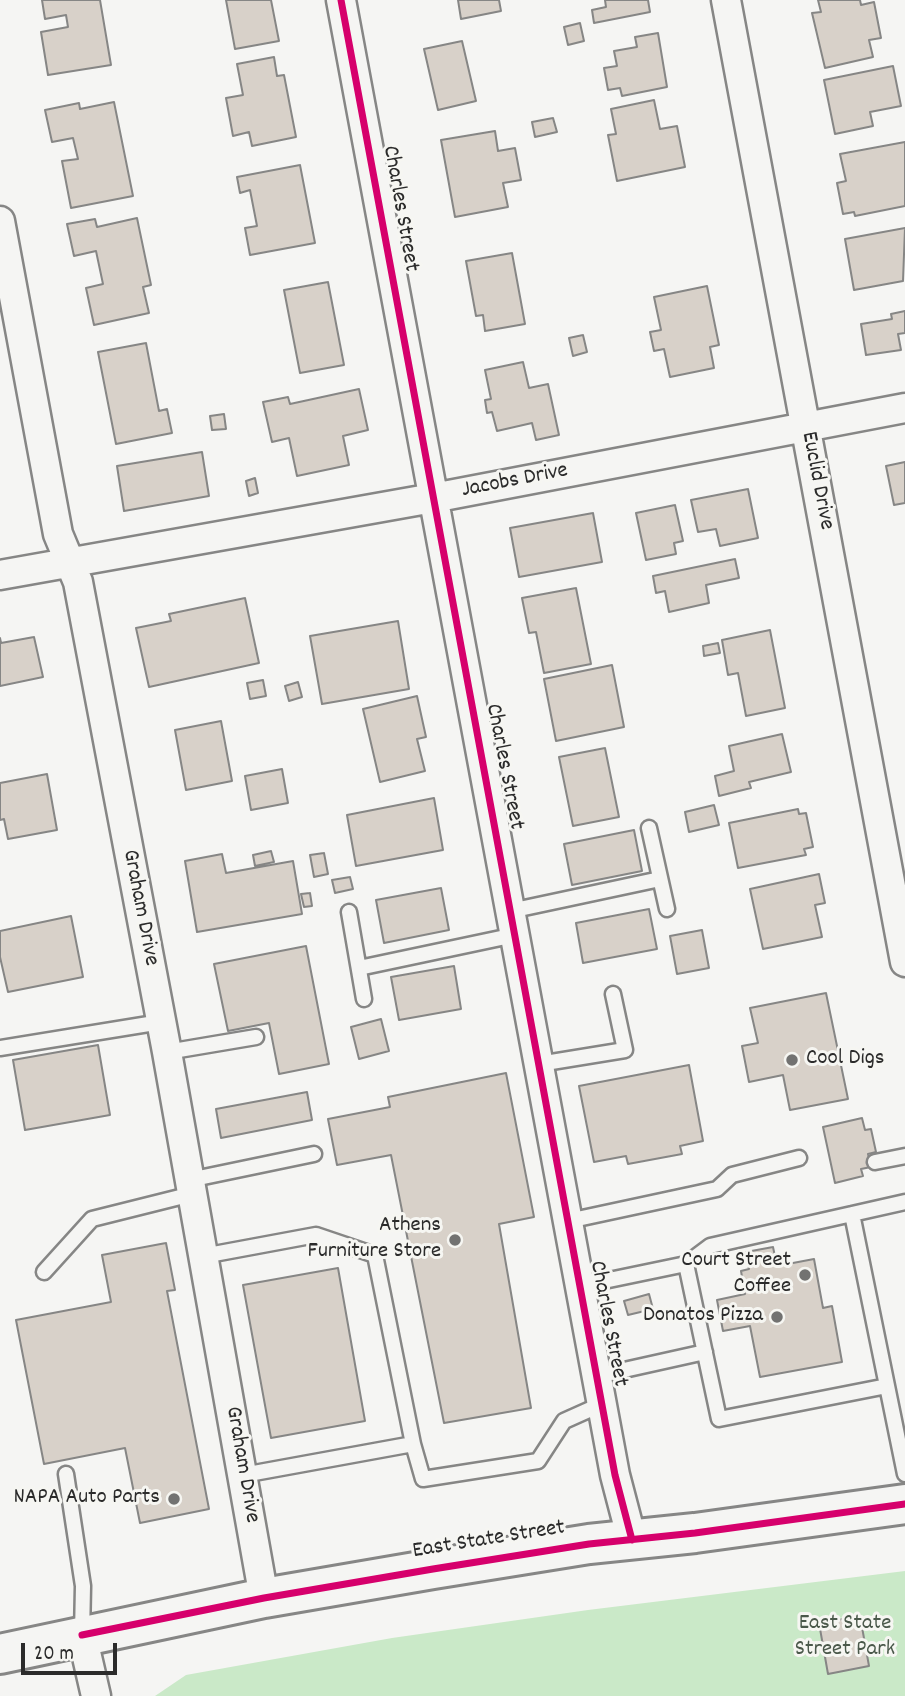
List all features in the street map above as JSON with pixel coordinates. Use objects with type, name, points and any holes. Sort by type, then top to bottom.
[{"type":"main road","name":"East State Street","points":[[0,1654],[264,1598],[573,1547],[695,1534],[905,1504]]},
{"type":"street","name":"Charles Street","points":[[341,0],[615,1475],[632,1540]]},
{"type":"street","name":"Euclid Drive","points":[[726,0],[905,962]]},
{"type":"street","name":"Graham Drive","points":[[0,221],[58,534],[78,582],[167,1052],[264,1598]]},
{"type":"street","name":"Jacobs Drive","points":[[0,575],[433,498],[905,408]]},
{"type":"street","points":[[82,1635],[96,1696]]},
{"type":"lane","points":[[649,828],[667,909]]},
{"type":"lane","points":[[359,968],[660,879]]},
{"type":"lane","points":[[349,912],[364,999]]},
{"type":"lane","points":[[539,1064],[625,1050],[613,994]]},
{"type":"lane","points":[[0,1048],[161,1022]]},
{"type":"lane","points":[[167,1052],[256,1037]]},
{"type":"lane","points":[[44,1272],[92,1219],[191,1187],[314,1154]]},
{"type":"lane","points":[[875,1162],[905,1156]]},
{"type":"lane","points":[[568,1222],[717,1189],[732,1175],[799,1158]]},
{"type":"lane","points":[[580,1286],[687,1264],[710,1245],[905,1202]]},
{"type":"lane","points":[[852,1214],[905,1474]]},
{"type":"lane","points":[[203,1256],[316,1235],[375,1255],[413,1444],[423,1479],[538,1461],[564,1421],[603,1404]]},
{"type":"lane","points":[[687,1264],[719,1419],[887,1386]]},
{"type":"lane","points":[[597,1376],[705,1352]]},
{"type":"lane","points":[[243,1475],[413,1444]]},
{"type":"lane","points":[[66,1474],[83,1586],[82,1635]]},
{"type":"green space","name":"East State Street Park","points":[[905,1571],[905,1696],[155,1696],[186,1675],[392,1638],[588,1610]]},
{"type":"building","points":[[42,0],[100,0],[111,65],[48,75],[41,32],[68,27],[66,15],[45,19]]},
{"type":"building","points":[[226,0],[271,0],[279,41],[235,49]]},
{"type":"building","points":[[458,0],[499,0],[501,11],[461,19]]},
{"type":"building","points":[[605,0],[648,0],[650,12],[594,23],[592,10],[606,7]]},
{"type":"building","points":[[818,0],[860,0],[861,5],[874,2],[881,38],[869,40],[873,57],[825,68],[812,13],[821,12]]},
{"type":"building","points":[[580,23],[584,41],[568,45],[564,27]]},
{"type":"building","points":[[658,33],[667,87],[622,96],[620,88],[608,90],[604,68],[617,66],[614,51],[637,47],[635,37]]},
{"type":"building","points":[[462,41],[476,101],[438,110],[424,49]]},
{"type":"building","points":[[274,57],[277,76],[284,75],[296,137],[252,146],[249,132],[233,136],[226,98],[243,95],[237,64]]},
{"type":"building","points":[[893,66],[901,106],[870,112],[873,126],[835,134],[824,80]]},
{"type":"building","points":[[654,100],[660,129],[677,126],[685,167],[617,181],[608,135],[616,134],[611,109]]},
{"type":"building","points":[[114,102],[133,196],[71,208],[62,161],[78,159],[73,138],[52,142],[45,110],[79,103],[80,109]]},
{"type":"building","points":[[553,118],[557,132],[535,137],[532,122]]},
{"type":"building","points":[[495,131],[498,151],[515,148],[521,180],[503,183],[508,207],[455,217],[441,140]]},
{"type":"building","points":[[905,142],[905,206],[855,216],[854,212],[843,214],[837,183],[846,181],[840,154]]},
{"type":"building","points":[[300,165],[315,243],[250,255],[245,228],[257,226],[250,190],[240,193],[237,177]]},
{"type":"building","points":[[137,218],[151,285],[143,287],[149,313],[94,325],[86,288],[103,284],[96,251],[74,256],[67,224],[95,219],[97,227]]},
{"type":"building","points":[[905,228],[903,281],[854,290],[845,239]]},
{"type":"building","points":[[512,253],[525,324],[485,331],[483,315],[476,316],[466,261]]},
{"type":"building","points":[[328,282],[344,365],[300,373],[284,290]]},
{"type":"building","points":[[707,286],[719,345],[710,347],[714,368],[670,377],[664,349],[654,351],[650,332],[661,330],[654,297]]},
{"type":"building","points":[[905,311],[905,333],[898,334],[901,350],[866,355],[861,324],[892,319],[891,314]]},
{"type":"building","points":[[583,335],[587,352],[573,356],[569,338]]},
{"type":"building","points":[[146,343],[159,411],[167,409],[172,433],[116,444],[98,352]]},
{"type":"building","points":[[523,362],[529,388],[548,384],[559,435],[536,440],[532,423],[497,431],[492,412],[487,413],[485,400],[491,399],[485,370]]},
{"type":"building","points":[[359,389],[368,430],[343,436],[349,465],[297,476],[289,438],[272,442],[263,402],[288,397],[290,404]]},
{"type":"building","points":[[224,414],[226,429],[212,430],[210,416]]},
{"type":"building","points":[[202,452],[209,496],[124,511],[117,466]]},
{"type":"building","points":[[905,462],[905,503],[894,505],[886,466]]},
{"type":"building","points":[[255,478],[258,493],[249,496],[246,481]]},
{"type":"building","points":[[748,489],[758,538],[720,546],[716,529],[698,532],[691,500]]},
{"type":"building","points":[[675,505],[683,541],[674,543],[676,554],[646,560],[636,513]]},
{"type":"building","points":[[593,513],[602,562],[519,577],[510,528]]},
{"type":"building","points":[[735,559],[739,578],[706,585],[709,603],[669,612],[665,591],[656,593],[653,576]]},
{"type":"building","points":[[576,588],[591,664],[544,673],[536,632],[529,633],[522,598]]},
{"type":"building","points":[[245,598],[259,663],[149,687],[136,628],[171,621],[169,614]]},
{"type":"building","points":[[398,621],[409,689],[322,704],[310,636]]},
{"type":"building","points":[[770,630],[785,708],[746,716],[738,673],[728,675],[722,640]]},
{"type":"building","points":[[34,637],[43,677],[0,686],[0,638],[1,643]]},
{"type":"building","points":[[718,643],[720,653],[704,656],[703,646]]},
{"type":"building","points":[[612,665],[624,727],[556,741],[544,679]]},
{"type":"building","points":[[263,680],[266,696],[250,699],[247,683]]},
{"type":"building","points":[[298,682],[302,697],[289,701],[285,686]]},
{"type":"building","points":[[417,696],[426,737],[417,739],[425,771],[380,782],[363,709]]},
{"type":"building","points":[[221,721],[232,781],[186,790],[175,730]]},
{"type":"building","points":[[782,734],[791,772],[749,782],[751,788],[719,796],[715,776],[734,771],[729,746]]},
{"type":"building","points":[[605,748],[619,817],[573,826],[559,757]]},
{"type":"building","points":[[282,769],[288,803],[251,810],[245,776]]},
{"type":"building","points":[[47,774],[57,830],[8,839],[4,819],[0,820],[0,783]]},
{"type":"building","points":[[434,798],[443,850],[356,866],[347,815]]},
{"type":"building","points":[[714,805],[719,825],[689,832],[685,812]]},
{"type":"building","points":[[798,809],[799,814],[806,813],[813,847],[804,849],[806,855],[738,868],[729,823]]},
{"type":"building","points":[[634,830],[642,871],[572,885],[564,844]]},
{"type":"building","points":[[271,851],[274,862],[255,866],[253,855]]},
{"type":"building","points":[[324,853],[328,874],[314,877],[310,855]]},
{"type":"building","points":[[222,854],[226,873],[293,861],[302,914],[197,932],[185,861]]},
{"type":"building","points":[[819,874],[825,903],[815,905],[822,937],[763,949],[750,889]]},
{"type":"building","points":[[350,877],[353,889],[335,893],[332,880]]},
{"type":"building","points":[[441,888],[449,930],[384,943],[376,900]]},
{"type":"building","points":[[310,893],[312,906],[304,907],[301,894]]},
{"type":"building","points":[[649,909],[657,949],[583,963],[576,923]]},
{"type":"building","points":[[71,916],[83,977],[8,992],[0,957],[0,931]]},
{"type":"building","points":[[702,930],[709,968],[677,974],[670,936]]},
{"type":"building","points":[[306,946],[329,1064],[279,1074],[269,1023],[228,1031],[214,964]]},
{"type":"building","points":[[454,966],[461,1009],[399,1020],[391,977]]},
{"type":"building","name":"Cool Digs","points":[[826,993],[848,1099],[790,1110],[783,1075],[749,1082],[742,1046],[758,1043],[750,1008]]},
{"type":"building","points":[[381,1019],[389,1051],[359,1059],[351,1027]]},
{"type":"building","points":[[98,1045],[110,1115],[25,1130],[13,1060]]},
{"type":"building","points":[[689,1065],[703,1141],[680,1146],[682,1154],[628,1164],[626,1156],[594,1162],[579,1086]]},
{"type":"building","name":"Athens Furniture Store","points":[[506,1073],[534,1217],[499,1224],[531,1408],[444,1423],[391,1155],[337,1165],[328,1119],[390,1107],[388,1097]]},
{"type":"building","points":[[307,1092],[312,1120],[221,1138],[216,1109]]},
{"type":"building","points":[[862,1118],[865,1130],[871,1129],[876,1152],[868,1154],[871,1167],[861,1169],[863,1176],[835,1183],[823,1127]]},
{"type":"building","points":[[166,1243],[175,1290],[167,1291],[209,1509],[140,1523],[125,1448],[44,1464],[16,1320],[111,1302],[102,1255]]},
{"type":"building","name":"Donatos Pizza","points":[[773,1247],[777,1266],[814,1259],[823,1308],[832,1306],[842,1362],[760,1377],[750,1326],[723,1331],[717,1300],[745,1294],[741,1271],[749,1269],[746,1252]]},
{"type":"building","points":[[338,1268],[365,1421],[271,1438],[243,1285]]},
{"type":"building","points":[[649,1294],[653,1309],[628,1315],[624,1301]]},
{"type":"building","points":[[860,1616],[869,1666],[828,1674],[819,1623]]},
{"type":"cycle path","points":[[341,0],[615,1475],[632,1540]]},
{"type":"cycle path","points":[[82,1635],[264,1598],[589,1544],[695,1533],[905,1504]]},
{"type":"place","name":"Cool Digs","points":[[792,1060]]},
{"type":"place","name":"Athens Furniture Store","points":[[455,1240]]},
{"type":"place","name":"Court Street Coffee","points":[[805,1275]]},
{"type":"place","name":"Donatos Pizza","points":[[777,1317]]},
{"type":"place","name":"NAPA Auto Parts","points":[[174,1499]]}]
